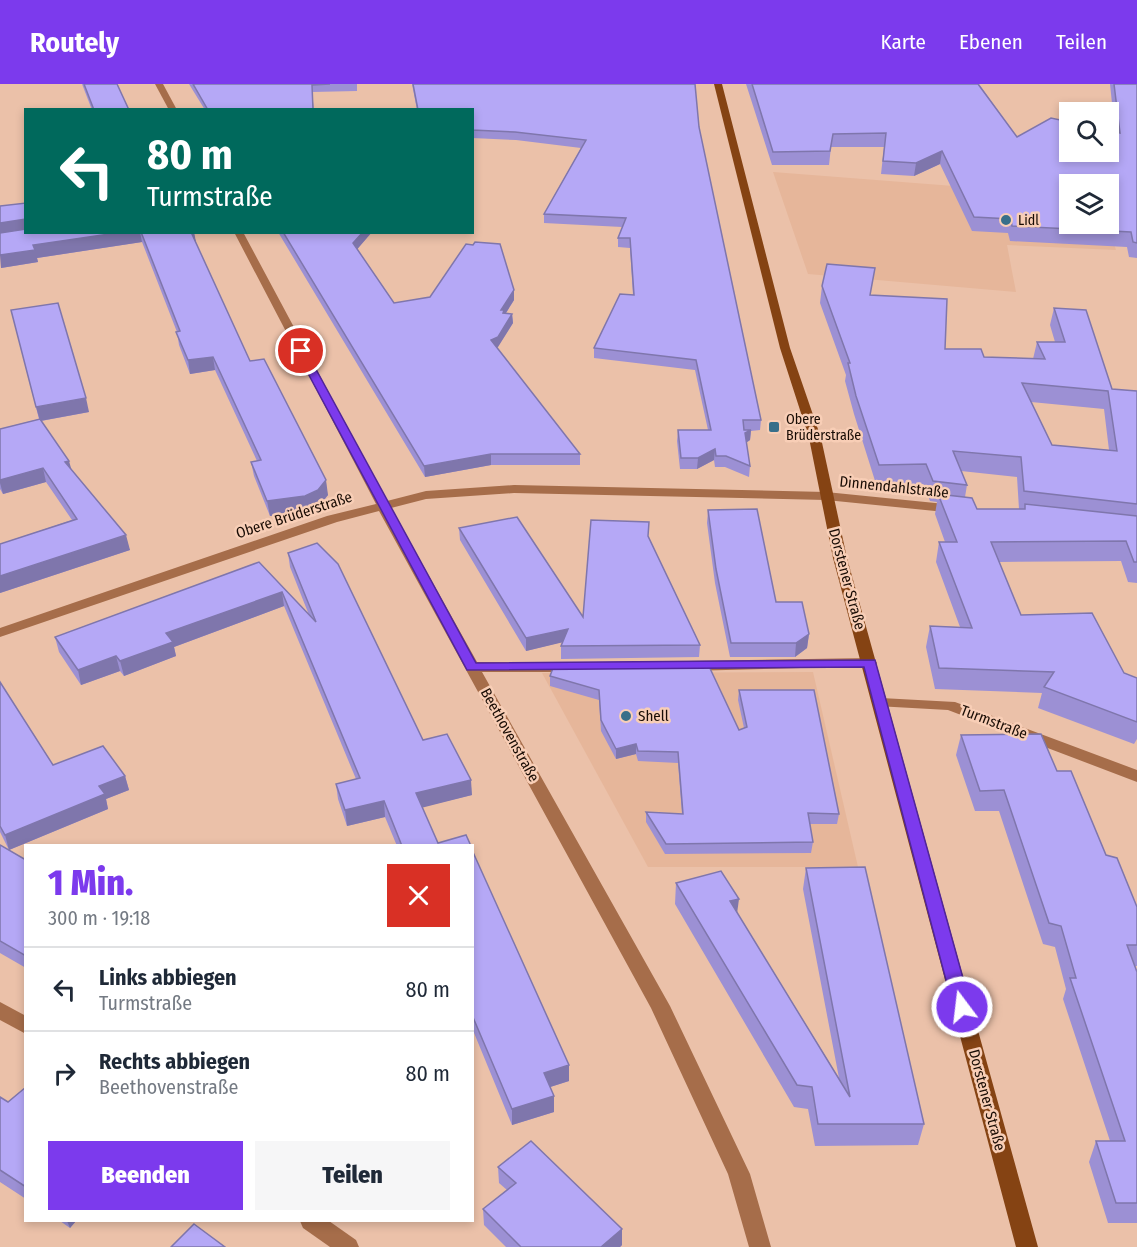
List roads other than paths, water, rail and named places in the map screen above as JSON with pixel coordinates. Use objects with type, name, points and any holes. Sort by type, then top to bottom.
[{"type":"main road","name":"Dorstener Straße","points":[[718,84],[785,348],[815,438],[840,558],[1027,1247]]},
{"type":"street","points":[[159,84],[172,108]]},
{"type":"street","name":"Beethovenstraße","points":[[239,234],[382,504],[660,1006],[739,1173],[760,1247]]},
{"type":"street","name":"Obere Brüderstraße","points":[[0,633],[332,519],[382,504],[426,495],[514,489],[826,496]]},
{"type":"street","name":"Dinnendahlstraße","points":[[826,496],[966,511]]},
{"type":"street","points":[[668,666],[870,663]]},
{"type":"street","points":[[472,667],[587,666]]},
{"type":"street","name":"Turmstraße","points":[[881,704],[950,705],[1137,776]]},
{"type":"street","points":[[0,1010],[24,1025]]},
{"type":"street","points":[[312,1222],[348,1247]]},
{"type":"place","name":"Lidl","points":[[1006,220]]},
{"type":"place","name":"Obere Brüderstraße","points":[[774,427]]},
{"type":"place","name":"Shell","points":[[626,716]]}]
